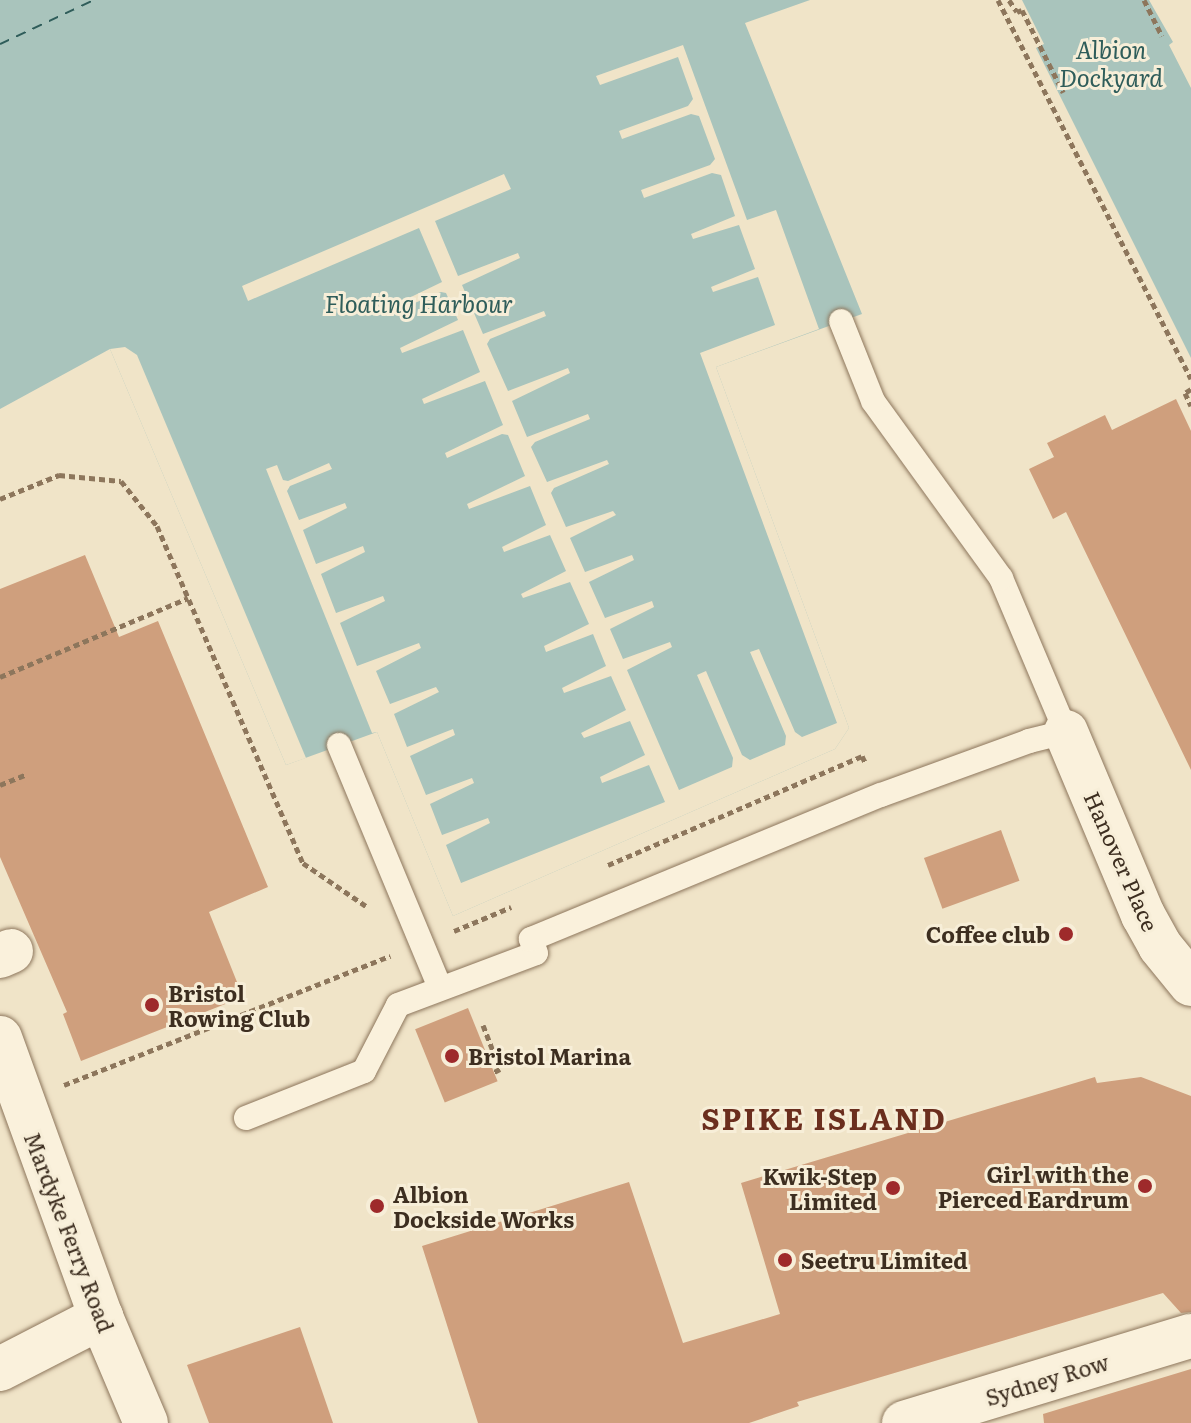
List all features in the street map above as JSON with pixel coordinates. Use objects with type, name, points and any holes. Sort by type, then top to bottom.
[{"type":"street","name":"Hanover Place","points":[[1066,732],[1143,915],[1160,946],[1191,984]]},
{"type":"street","name":"Mardyke Ferry Road","points":[[0,1038],[101,1317],[146,1423]]},
{"type":"street","points":[[0,1369],[101,1317]]},
{"type":"street","name":"Sydney Row","points":[[904,1423],[1191,1336]]},
{"type":"lane","points":[[246,1118],[364,1071],[398,1005],[536,953],[531,939],[881,795],[1029,741],[1066,732],[1001,578],[873,401],[841,321]]},
{"type":"lane","points":[[339,745],[440,988]]},
{"type":"path","points":[[998,0],[1191,379]]},
{"type":"path","points":[[1009,0],[1017,12]]},
{"type":"path","points":[[1144,0],[1162,36]]},
{"type":"path","points":[[1009,17],[1022,10],[1063,92]]},
{"type":"path","points":[[1191,389],[1185,393],[1191,406]]},
{"type":"path","points":[[0,499],[59,475],[121,481],[157,526],[303,863],[421,944]]},
{"type":"path","points":[[0,677],[188,598]]},
{"type":"path","points":[[597,870],[862,756],[881,795]]},
{"type":"path","points":[[0,785],[25,775]]},
{"type":"path","points":[[22,1103],[512,906]]},
{"type":"path","points":[[483,1025],[500,1069],[494,1072]]},
{"type":"water","name":"Floating Harbour","points":[[0,0],[810,0],[745,23],[862,314],[716,367],[849,728],[835,749],[453,916],[377,732],[286,765],[110,349],[0,409]]},
{"type":"water","name":"Albion Dockyard","points":[[1022,0],[1149,0],[1173,42],[1169,45],[1191,88],[1191,358],[1036,48],[1044,44]]},
{"type":"pier","points":[[683,45],[747,220],[776,210],[819,329],[716,367],[849,728],[835,749],[453,916],[377,732],[372,733],[266,469],[277,465],[283,480],[288,481],[329,463],[332,469],[290,486],[287,491],[299,520],[345,503],[347,508],[303,530],[316,564],[363,546],[365,552],[321,574],[336,613],[383,596],[385,601],[340,623],[357,666],[419,643],[421,648],[376,671],[390,704],[436,687],[439,692],[394,714],[407,747],[453,729],[455,735],[410,756],[426,795],[472,778],[474,783],[430,804],[442,835],[488,818],[490,823],[446,845],[461,883],[665,802],[649,765],[602,783],[600,777],[645,755],[630,721],[584,738],[581,733],[626,710],[611,676],[564,693],[562,688],[606,666],[593,634],[546,652],[544,646],[589,624],[570,582],[523,598],[521,594],[566,571],[550,535],[504,552],[502,547],[546,525],[530,486],[469,509],[467,504],[525,476],[508,435],[502,434],[447,458],[445,453],[503,425],[485,381],[424,404],[422,399],[480,372],[463,330],[402,353],[400,348],[458,320],[446,293],[441,292],[386,315],[384,310],[442,282],[419,228],[248,301],[242,286],[504,174],[511,189],[435,221],[458,276],[518,253],[520,258],[462,285],[483,334],[544,311],[546,316],[490,339],[487,344],[508,391],[568,368],[570,373],[512,401],[527,437],[588,414],[590,419],[535,442],[531,447],[547,482],[607,460],[609,464],[554,488],[551,493],[566,527],[613,511],[616,515],[570,538],[585,572],[632,555],[634,560],[589,582],[605,618],[652,601],[654,607],[610,629],[623,659],[670,642],[672,647],[627,670],[679,790],[732,767],[733,758],[697,675],[706,671],[742,755],[750,760],[785,745],[786,736],[750,652],[759,649],[795,732],[802,737],[837,723],[700,353],[775,325],[758,277],[713,292],[711,287],[755,269],[739,225],[693,239],[691,234],[735,216],[721,175],[712,173],[644,198],[641,190],[710,165],[715,159],[699,116],[691,114],[622,139],[619,131],[688,106],[693,99],[678,57],[600,85],[596,76]]},
{"type":"pier","points":[[125,347],[137,355],[306,758],[286,765],[110,349]]},
{"type":"building","points":[[1176,399],[1191,431],[1191,770],[1066,512],[1053,519],[1029,469],[1054,457],[1047,443],[1105,415],[1112,430]]},
{"type":"building","points":[[85,555],[119,637],[158,621],[268,887],[209,912],[243,997],[81,1061],[63,1014],[67,1012],[0,857],[0,589]]},
{"type":"building","points":[[1001,830],[1019,881],[942,909],[924,858]]},
{"type":"building","points":[[468,1008],[498,1081],[445,1103],[415,1029]]},
{"type":"building","points":[[1095,1077],[1097,1083],[1141,1077],[1191,1096],[1191,1312],[1181,1313],[1163,1293],[797,1402],[799,1406],[749,1423],[478,1423],[422,1246],[629,1182],[683,1343],[780,1314],[741,1183]]},
{"type":"building","points":[[300,1327],[333,1423],[209,1423],[187,1365]]},
{"type":"building","points":[[1191,1369],[1191,1423],[1044,1423],[1043,1414]]},
{"type":"ferry route","points":[[0,44],[94,0]]},
{"type":"place","name":"Coffee club","points":[[1066,934]]},
{"type":"place","name":"Bristol Rowing Club","points":[[152,1005]]},
{"type":"place","name":"Bristol Marina","points":[[452,1056]]},
{"type":"place","name":"Girl with the Pierced Eardrum","points":[[1145,1186]]},
{"type":"place","name":"Kwik-Step Limited","points":[[893,1188]]},
{"type":"place","name":"Albion Dockside Works","points":[[377,1206]]},
{"type":"place","name":"Seetru Limited","points":[[785,1260]]},
{"type":"district","name":"SPIKE ISLAND","points":[[824,1117]]}]
